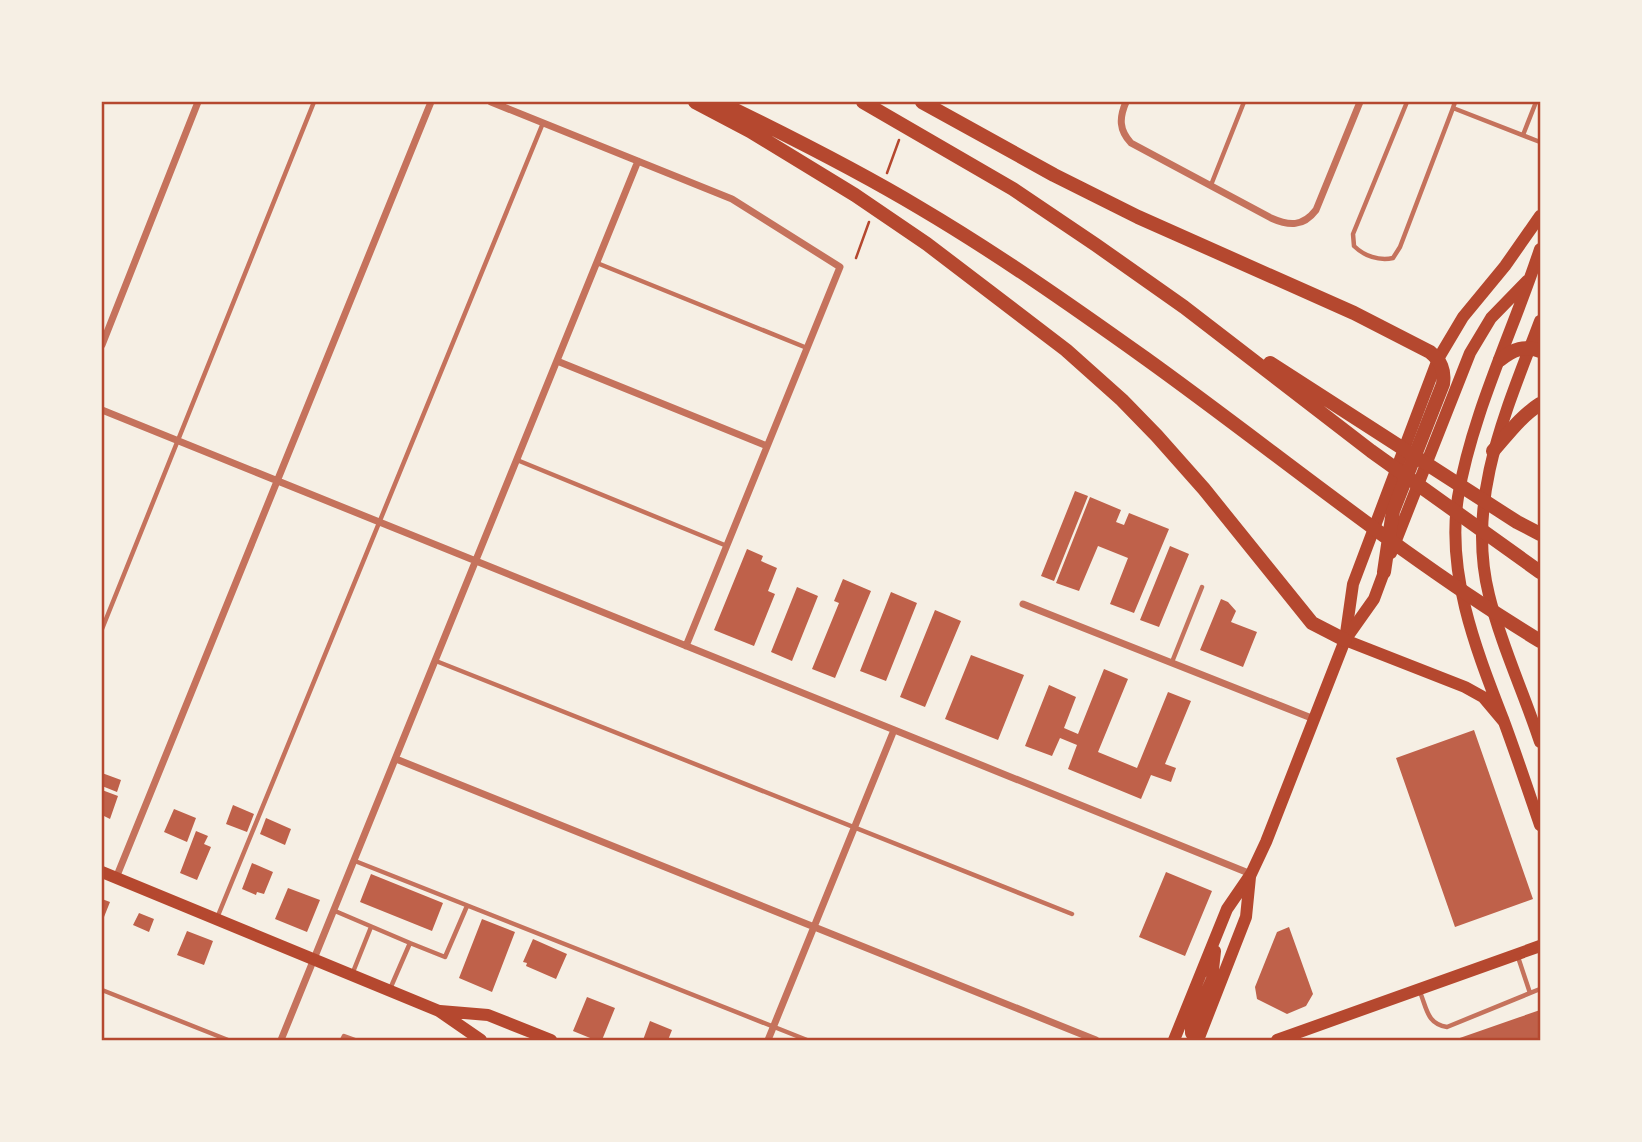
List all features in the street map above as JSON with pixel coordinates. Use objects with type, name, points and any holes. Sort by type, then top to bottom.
[{"type":"highway","points":[[695,102],[750,131],[856,195],[927,244],[1066,350],[1122,400],[1157,436],[1204,489],[1314,625],[1345,640]]},
{"type":"highway","points":[[719,102],[817,150],[896,194],[1007,262],[1145,358],[1430,568],[1541,641]]},
{"type":"highway","points":[[863,102],[1013,189],[1184,307],[1517,522],[1541,534]]},
{"type":"highway","points":[[922,102],[1054,175],[1138,217],[1354,313],[1430,352],[1438,359],[1444,378],[1394,511],[1384,572]]},
{"type":"highway","points":[[1184,307],[1371,450],[1541,572]]},
{"type":"highway","points":[[1500,360],[1515,350],[1536,349]]},
{"type":"highway","points":[[1497,447],[1529,411],[1541,404]]},
{"type":"main road","points":[[1438,359],[1463,317],[1541,216]]},
{"type":"main road","points":[[1541,249],[1536,273],[1500,360],[1473,437],[1458,499],[1456,549],[1464,603],[1486,675],[1541,825]]},
{"type":"main road","points":[[1174,1041],[1227,909],[1251,874],[1266,842],[1345,640],[1353,584],[1432,410],[1502,306],[1536,273]]},
{"type":"main road","points":[[1541,321],[1536,349],[1497,447],[1482,511],[1481,535],[1485,578],[1495,617],[1541,742]]},
{"type":"main road","points":[[1345,640],[1374,599],[1384,572]]},
{"type":"main road","points":[[1345,640],[1465,687],[1483,697],[1504,722]]},
{"type":"main road","points":[[102,873],[439,1011],[481,1041]]},
{"type":"main road","points":[[1196,1041],[1246,917],[1251,874]]},
{"type":"main road","points":[[1196,1041],[1191,1027],[1212,979],[1218,934]]},
{"type":"main road","points":[[1277,1041],[1541,946]]},
{"type":"main road","points":[[439,1011],[488,1015],[551,1041]]},
{"type":"street","points":[[102,345],[198,102]]},
{"type":"street","points":[[116,878],[431,102]]},
{"type":"street","points":[[491,102],[732,200],[840,267],[686,646]]},
{"type":"street","points":[[1126,102],[1121,119],[1122,130],[1131,143],[1281,222],[1299,224],[1316,210],[1360,102]]},
{"type":"street","points":[[281,1041],[638,161]]},
{"type":"street","points":[[557,361],[767,446]]},
{"type":"street","points":[[102,410],[1251,874]]},
{"type":"street","points":[[1023,604],[1314,719]]},
{"type":"street","points":[[768,1041],[894,730]]},
{"type":"street","points":[[396,759],[1096,1041]]},
{"type":"lane","points":[[102,629],[314,102]]},
{"type":"lane","points":[[1211,185],[1244,102]]},
{"type":"lane","points":[[1407,102],[1353,234],[1354,246],[1362,253],[1384,260],[1394,258],[1400,247],[1455,102]]},
{"type":"lane","points":[[1523,135],[1536,102]]},
{"type":"lane","points":[[1453,108],[1541,142]]},
{"type":"lane","points":[[216,918],[543,122]]},
{"type":"lane","points":[[597,263],[807,348]]},
{"type":"lane","points":[[517,460],[727,546]]},
{"type":"lane","points":[[1172,662],[1202,587]]},
{"type":"lane","points":[[436,661],[1072,914]]},
{"type":"lane","points":[[355,861],[807,1041]]},
{"type":"lane","points":[[335,911],[445,957],[467,906]]},
{"type":"lane","points":[[352,975],[370,927]]},
{"type":"lane","points":[[390,990],[410,943]]},
{"type":"lane","points":[[1518,955],[1530,993]]},
{"type":"lane","points":[[1420,990],[1430,1020],[1437,1026],[1447,1027],[1541,989]]},
{"type":"lane","points":[[102,990],[228,1041]]},
{"type":"lane","points":[[342,1041],[344,1036],[355,1041]]},
{"type":"building","points":[[1075,491],[1088,496],[1054,581],[1041,576]]},
{"type":"building","points":[[1090,497],[1121,510],[1116,522],[1124,525],[1129,513],[1169,529],[1134,613],[1110,604],[1128,558],[1098,546],[1079,591],[1056,583]]},
{"type":"building","points":[[1170,546],[1189,554],[1159,627],[1140,620]]},
{"type":"building","points":[[747,549],[763,556],[761,561],[777,568],[768,591],[775,594],[754,646],[714,630]]},
{"type":"building","points":[[843,579],[871,591],[835,678],[812,669],[839,603],[834,601]]},
{"type":"building","points":[[797,587],[818,596],[792,661],[771,652]]},
{"type":"building","points":[[891,592],[917,603],[886,681],[860,671]]},
{"type":"building","points":[[1221,599],[1236,611],[1231,622],[1257,632],[1243,667],[1200,650]]},
{"type":"building","points":[[935,610],[961,621],[925,707],[900,697]]},
{"type":"building","points":[[971,655],[1024,675],[998,740],[945,719]]},
{"type":"building","points":[[1104,669],[1128,679],[1098,752],[1137,768],[1168,692],[1191,701],[1165,764],[1176,768],[1171,782],[1151,775],[1141,799],[1068,769],[1077,745],[1060,738],[1052,756],[1025,746],[1049,685],[1076,697],[1064,728],[1078,734]]},
{"type":"building","points":[[1474,730],[1533,899],[1455,927],[1396,758]]},
{"type":"building","points":[[102,773],[121,780],[117,792],[102,786]]},
{"type":"building","points":[[102,790],[118,796],[110,819],[102,815]]},
{"type":"building","points":[[233,805],[254,814],[247,832],[226,824]]},
{"type":"building","points":[[174,809],[196,818],[187,842],[164,832]]},
{"type":"building","points":[[266,818],[291,829],[285,845],[260,834]]},
{"type":"building","points":[[196,831],[208,836],[204,844],[211,847],[197,880],[180,873]]},
{"type":"building","points":[[252,863],[273,872],[264,894],[257,892],[256,895],[242,889]]},
{"type":"building","points":[[1166,872],[1212,891],[1185,956],[1139,937]]},
{"type":"building","points":[[371,874],[443,903],[432,931],[360,902]]},
{"type":"building","points":[[288,888],[320,900],[307,932],[275,919]]},
{"type":"building","points":[[102,899],[110,902],[102,922]]},
{"type":"building","points":[[139,913],[154,919],[149,932],[133,925]]},
{"type":"building","points":[[482,919],[515,932],[492,992],[459,978]]},
{"type":"building","points":[[1289,927],[1313,994],[1306,1006],[1287,1014],[1257,999],[1255,987],[1277,932]]},
{"type":"building","points":[[187,931],[213,941],[204,965],[177,955]]},
{"type":"building","points":[[533,939],[567,954],[556,979],[526,966],[527,963],[523,962]]},
{"type":"building","points":[[587,997],[615,1008],[602,1040],[573,1031]]},
{"type":"building","points":[[1540,1010],[1540,1040],[1454,1040]]},
{"type":"building","points":[[650,1021],[672,1030],[668,1040],[643,1040]]}]
